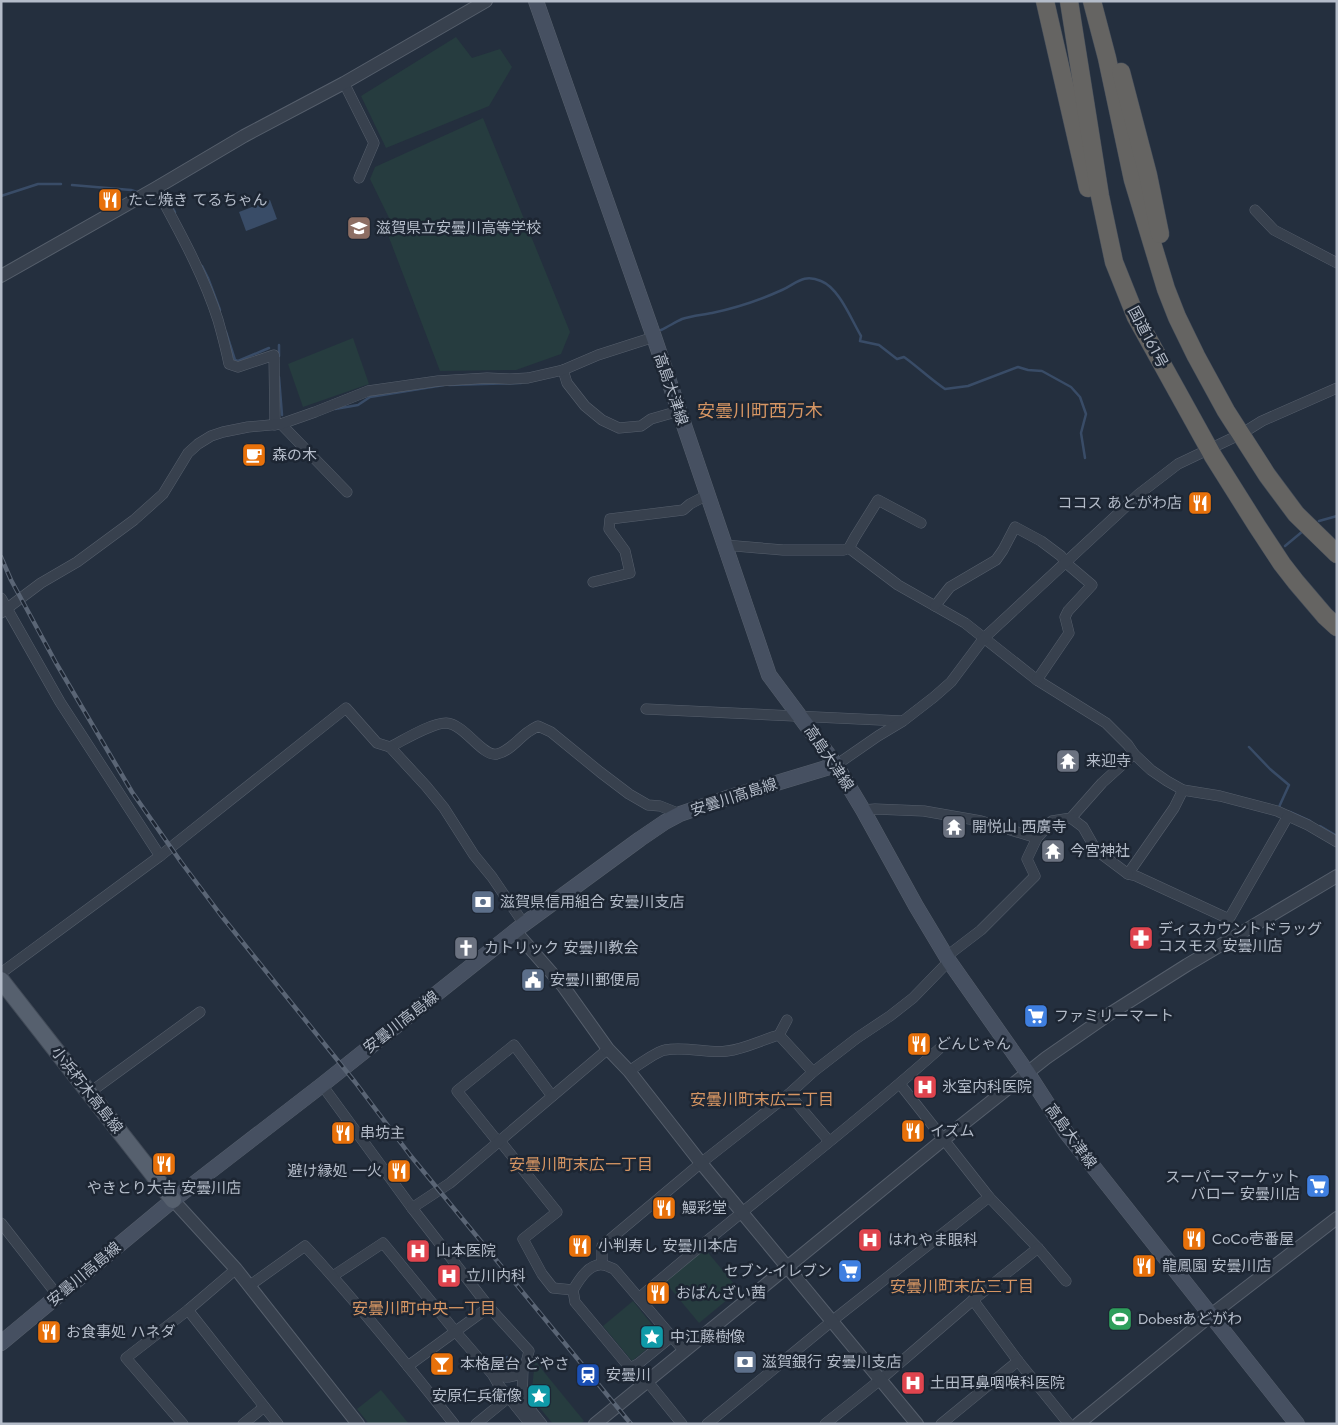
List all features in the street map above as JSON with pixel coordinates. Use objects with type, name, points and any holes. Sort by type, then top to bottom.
[{"type":"highway","points":[[1045,1],[1090,196],[1114,262]]},
{"type":"highway","name":"国道161号","points":[[1069,1],[1100,196],[1114,262],[1136,317],[1209,448],[1257,526],[1282,564],[1320,610],[1337,627]]},
{"type":"highway","points":[[1092,1],[1107,58],[1133,180],[1166,289],[1177,316],[1226,411],[1268,475],[1296,514],[1337,554]]},
{"type":"highway","points":[[1104,1],[1148,176],[1167,269],[1166,289]]},
{"type":"main road","name":"高島大津線","points":[[536,1],[654,337],[769,675],[836,765],[916,906],[948,958],[1027,1072],[1065,1131],[1297,1424]]},
{"type":"main road","name":"安曇川高島線","points":[[1,1343],[173,1200],[520,928],[640,839],[680,814],[836,765]]},
{"type":"main road","name":"小浜朽木高島線","points":[[1,980],[173,1200]]},
{"type":"street","points":[[1,276],[244,136],[344,83],[486,1]]},
{"type":"street","points":[[344,83],[374,143],[359,178]]},
{"type":"street","points":[[156,188],[198,269],[218,319],[230,364],[238,367],[274,355],[278,424],[347,492]]},
{"type":"street","points":[[1255,210],[1274,230],[1337,263]]},
{"type":"street","points":[[4,611],[41,583],[76,562],[134,520],[163,494],[188,454],[198,444],[211,436],[248,427],[278,424],[368,391],[438,380],[528,378],[563,370],[598,355],[654,337]]},
{"type":"street","points":[[563,370],[568,383],[584,406],[602,420],[619,428],[641,426],[651,419],[679,411]]},
{"type":"street","points":[[836,765],[903,721],[934,697],[951,682],[984,638],[1012,611],[1139,494],[1178,464],[1241,434],[1262,421],[1337,388]]},
{"type":"street","points":[[593,582],[630,573],[625,551],[609,529],[610,519],[683,510],[707,495]]},
{"type":"street","points":[[724,545],[784,550],[844,550],[849,548],[878,500],[921,523]]},
{"type":"street","points":[[935,606],[950,586],[996,560],[1004,550],[1015,528],[1041,541],[1061,556],[1066,563],[1092,585],[1068,611],[1065,617],[1069,633],[1037,680]]},
{"type":"street","points":[[849,548],[898,585],[965,623],[1037,680],[1106,723],[1151,770],[1183,790],[1220,796],[1277,811],[1308,825],[1337,842]]},
{"type":"street","points":[[1,598],[4,611],[60,702],[160,856]]},
{"type":"street","points":[[1,973],[160,856],[346,708],[378,743],[390,747],[444,808],[474,855],[492,877],[520,928],[608,1049],[629,1071],[701,1163],[917,1424]]},
{"type":"street","points":[[646,709],[903,721]]},
{"type":"street","points":[[390,747],[436,724],[448,723],[459,728],[490,753],[496,754],[508,750],[528,732],[538,726],[551,732],[600,772],[636,798],[648,805],[660,806],[680,814]]},
{"type":"street","points":[[602,1264],[602,1246],[701,1163],[790,1094],[813,1072],[913,998],[948,958],[981,930],[1035,876],[1027,859],[1037,838],[1052,821],[1071,818],[1102,783],[1134,754]]},
{"type":"street","points":[[1128,874],[1174,808],[1183,790]]},
{"type":"street","points":[[863,810],[924,811],[981,821],[1037,838]]},
{"type":"street","points":[[1071,818],[1083,827],[1096,850],[1128,874],[1229,919],[1288,816]]},
{"type":"street","points":[[596,1424],[1027,1072],[1108,1015],[1337,876]]},
{"type":"street","points":[[89,1093],[200,1012]]},
{"type":"street","points":[[629,1071],[664,1050],[684,1049],[725,1052],[742,1048],[778,1035],[787,1020]]},
{"type":"street","points":[[778,1035],[813,1072]]},
{"type":"street","points":[[552,1096],[514,1046],[457,1092],[494,1137],[500,1141],[557,1212],[523,1239],[542,1274],[553,1288],[573,1290]]},
{"type":"street","points":[[412,1208],[450,1182],[608,1049]]},
{"type":"street","points":[[639,1298],[900,1084],[939,1049]]},
{"type":"street","points":[[900,1084],[989,1197],[1038,1248],[1066,1281]]},
{"type":"street","points":[[322,1085],[412,1208],[489,1307],[529,1351],[523,1369],[522,1399],[542,1424]]},
{"type":"street","points":[[790,1094],[829,1141]]},
{"type":"street","points":[[707,1424],[832,1321],[989,1197]]},
{"type":"street","points":[[173,1200],[236,1269],[357,1423]]},
{"type":"street","points":[[1078,1424],[1211,1315],[1337,1218]]},
{"type":"street","points":[[1,1223],[58,1296]]},
{"type":"street","points":[[333,1276],[383,1243],[493,1375],[530,1424]]},
{"type":"street","points":[[249,1286],[304,1246],[333,1276],[454,1424]]},
{"type":"street","points":[[825,1424],[1038,1248]]},
{"type":"street","points":[[682,1424],[630,1368],[575,1302],[573,1290],[580,1277],[594,1266],[602,1264],[614,1269],[684,1352]]},
{"type":"street","points":[[183,1424],[126,1358],[188,1310],[236,1269]]},
{"type":"street","points":[[973,1300],[1018,1361],[1069,1424]]},
{"type":"street","points":[[408,1366],[489,1307]]},
{"type":"street","points":[[188,1310],[278,1424]]},
{"type":"street","points":[[630,1368],[638,1364],[671,1337]]},
{"type":"street","points":[[941,1424],[1018,1361]]},
{"type":"street","points":[[493,1375],[508,1378],[523,1369]]},
{"type":"street","points":[[476,1424],[508,1397]]},
{"type":"street","points":[[244,1424],[264,1407]]},
{"type":"green space","points":[[456,37],[472,58],[500,49],[512,67],[489,106],[386,148],[361,96]]},
{"type":"green space","points":[[483,118],[570,332],[561,354],[516,370],[440,371],[385,227],[391,222],[370,179],[375,167]]},
{"type":"green space","points":[[353,338],[369,384],[303,407],[288,364]]},
{"type":"green space","points":[[705,1249],[739,1290],[699,1323],[665,1282]]},
{"type":"green space","points":[[633,1301],[662,1337],[632,1361],[603,1326]]},
{"type":"green space","points":[[535,1361],[584,1421],[580,1424],[553,1424],[531,1397]]},
{"type":"green space","points":[[381,1390],[409,1424],[369,1424],[357,1409]]},
{"type":"water","points":[[270,200],[277,219],[246,231],[239,212]]},
{"type":"water","points":[[508,1356],[513,1358],[515,1363],[513,1368],[508,1370],[503,1368],[501,1363],[503,1358]]},
{"type":"waterway","points":[[1,196],[38,184],[61,184]]},
{"type":"waterway","points":[[72,185],[137,192]]},
{"type":"waterway","points":[[171,205],[175,212]]},
{"type":"waterway","points":[[202,266],[220,310]]},
{"type":"waterway","points":[[661,330],[682,319],[738,306],[774,294],[800,280],[815,279],[827,285],[839,297],[861,336],[860,341],[879,345],[897,359],[904,357],[945,389],[968,386],[1018,367],[1042,371],[1071,387],[1080,397],[1086,414],[1081,433],[1085,458]]},
{"type":"waterway","points":[[226,332],[235,360],[238,361],[269,348]]},
{"type":"waterway","points":[[279,345],[279,356]]},
{"type":"waterway","points":[[279,377],[282,415]]},
{"type":"waterway","points":[[449,385],[521,383]]},
{"type":"waterway","points":[[335,409],[358,405],[370,397],[444,385]]},
{"type":"waterway","points":[[1319,521],[1337,516]]},
{"type":"waterway","points":[[1285,546],[1303,531]]},
{"type":"waterway","points":[[1249,747],[1289,785],[1279,807],[1281,808]]},
{"type":"waterway","points":[[1290,812],[1310,821]]},
{"type":"waterway","points":[[1320,826],[1337,836]]},
{"type":"railway","points":[[1,557],[11,580],[56,663],[132,792],[181,862],[220,914],[355,1082],[410,1155],[631,1424]]},
{"type":"place","name":"たこ焼き てるちゃん","points":[[110,200]]},
{"type":"place","name":"滋賀県立安曇川高等学校","points":[[359,228]]},
{"type":"place","name":"森の木","points":[[254,455]]},
{"type":"place","name":"ココス あとがわ店","points":[[1200,503]]},
{"type":"place","name":"来迎寺","points":[[1068,761]]},
{"type":"place","name":"開悦山 西廣寺","points":[[954,827]]},
{"type":"place","name":"今宮神社","points":[[1053,851]]},
{"type":"place","name":"滋賀県信用組合 安曇川支店","points":[[483,902]]},
{"type":"place","name":"ディスカウントドラッグ コスモス 安曇川店","points":[[1141,938]]},
{"type":"place","name":"カトリック 安曇川教会","points":[[466,948]]},
{"type":"place","name":"安曇川郵便局","points":[[533,980]]},
{"type":"place","name":"ファミリーマート","points":[[1036,1016]]},
{"type":"place","name":"どんじゃん","points":[[919,1044]]},
{"type":"place","name":"氷室内科医院","points":[[925,1087]]},
{"type":"place","name":"イズム","points":[[913,1131]]},
{"type":"place","name":"串坊主","points":[[343,1133]]},
{"type":"place","name":"やきとり大吉 安曇川店","points":[[164,1164]]},
{"type":"place","name":"避け縁処 一火","points":[[399,1171]]},
{"type":"place","name":"スーパーマーケット バロー 安曇川店","points":[[1318,1186]]},
{"type":"place","name":"鰻彩堂","points":[[664,1208]]},
{"type":"place","name":"CoCo壱番屋","points":[[1194,1239]]},
{"type":"place","name":"はれやま眼科","points":[[870,1240]]},
{"type":"place","name":"小判寿し 安曇川本店","points":[[580,1246]]},
{"type":"place","name":"山本医院","points":[[418,1251]]},
{"type":"place","name":"龍鳳園 安曇川店","points":[[1144,1266]]},
{"type":"place","name":"セブン-イレブン","points":[[850,1271]]},
{"type":"place","name":"立川内科","points":[[449,1276]]},
{"type":"place","name":"おばんざい茜","points":[[658,1293]]},
{"type":"place","name":"Dobestあどがわ","points":[[1120,1319]]},
{"type":"place","name":"お食事処 ハネダ","points":[[49,1332]]},
{"type":"place","name":"中江藤樹像","points":[[652,1337]]},
{"type":"place","name":"滋賀銀行 安曇川支店","points":[[745,1362]]},
{"type":"place","name":"本格屋台 どやさ","points":[[442,1364]]},
{"type":"place","name":"安曇川","points":[[588,1375]]},
{"type":"place","name":"土田耳鼻咽喉科医院","points":[[913,1383]]},
{"type":"place","name":"安原仁兵衛像","points":[[539,1396]]},
{"type":"district","name":"安曇川町西万木","points":[[760,411]]},
{"type":"district","name":"安曇川町末広二丁目","points":[[762,1099]]},
{"type":"district","name":"安曇川町末広一丁目","points":[[581,1164]]},
{"type":"district","name":"安曇川町末広三丁目","points":[[962,1286]]},
{"type":"district","name":"安曇川町中央一丁目","points":[[424,1308]]}]
